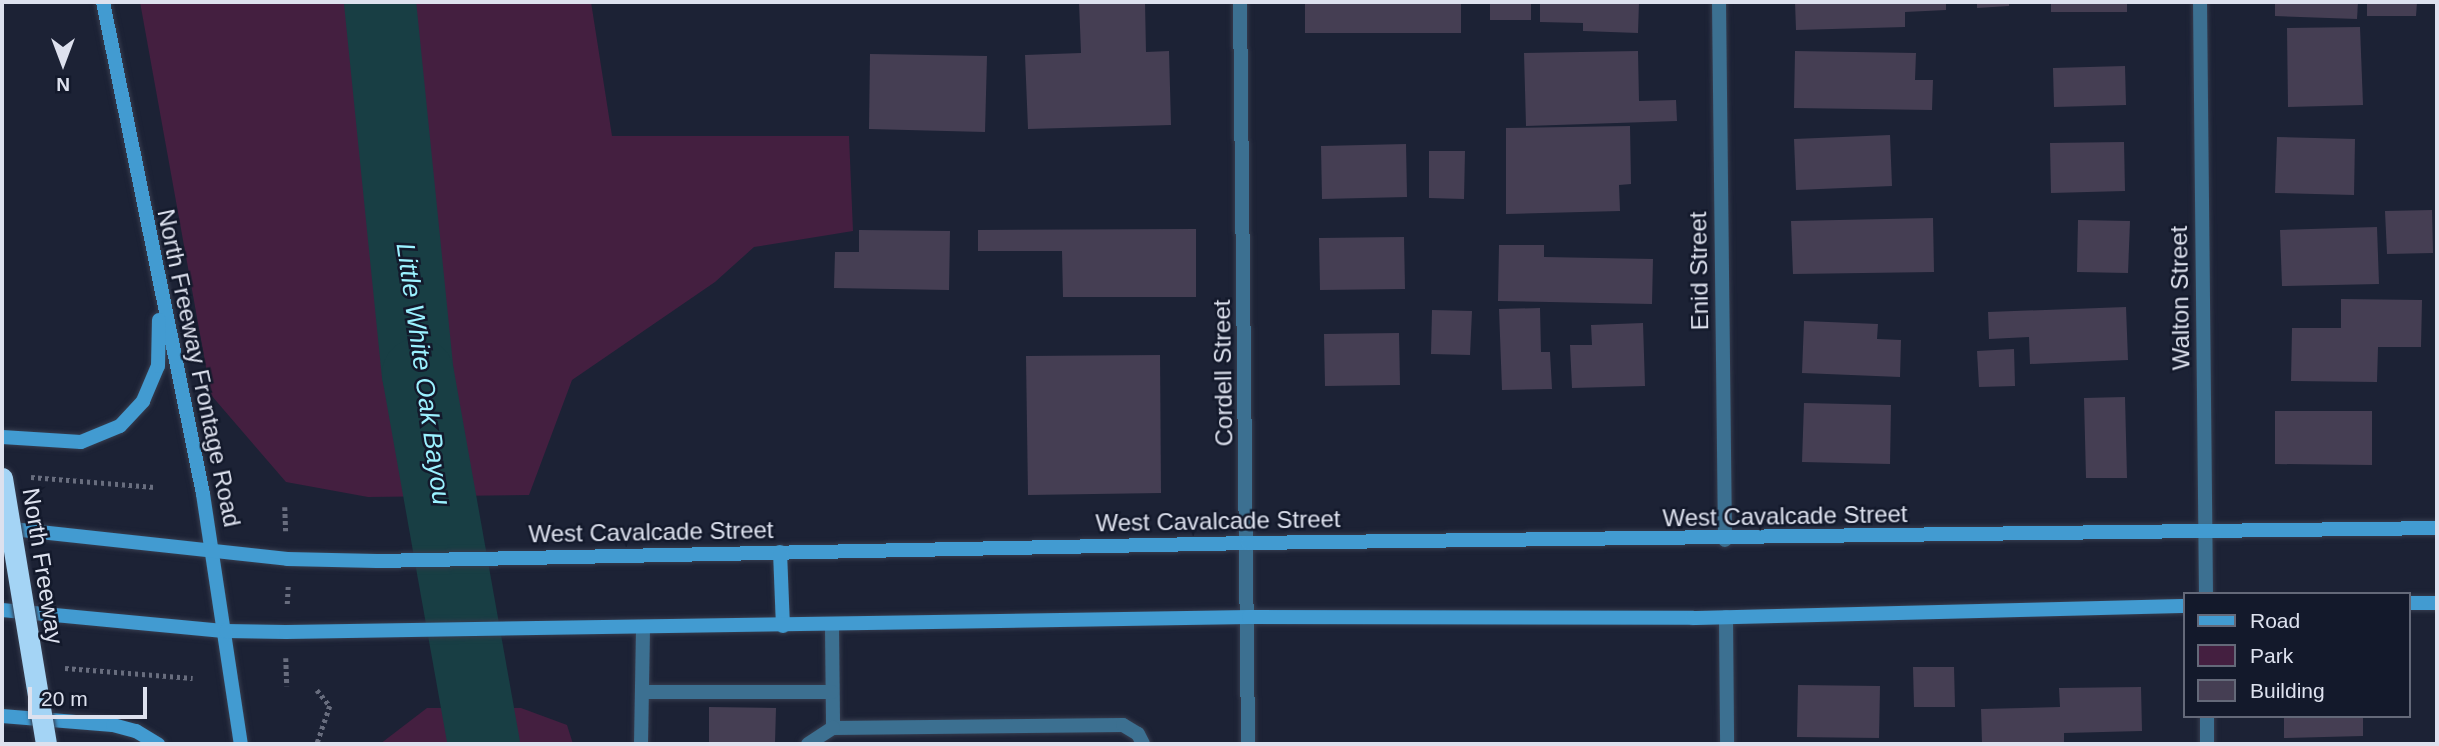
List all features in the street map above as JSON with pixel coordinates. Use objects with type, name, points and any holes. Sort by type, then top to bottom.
[{"type":"highway","name":"North Freeway","points":[[2,478],[46,744]]},
{"type":"main road","name":"North Freeway Frontage Road","points":[[103,2],[160,299],[213,550],[241,744]]},
{"type":"main road","points":[[2,437],[81,442],[120,426],[143,401],[158,366],[160,299]]},
{"type":"main road","name":"West Cavalcade Street","points":[[2,528],[287,559],[377,561],[1248,543],[1726,540],[2437,528]]},
{"type":"main road","points":[[780,552],[783,626]]},
{"type":"main road","points":[[2411,603],[2437,603]]},
{"type":"main road","points":[[2,610],[226,631],[572,630],[1249,617],[1726,617],[2184,606]]},
{"type":"main road","points":[[2,716],[113,725],[136,731],[158,744]]},
{"type":"street","name":"Cordell Street","points":[[1240,2],[1249,617],[1248,744]]},
{"type":"street","name":"Enid Street","points":[[1719,2],[1726,540]]},
{"type":"street","name":"Walton Street","points":[[2200,2],[2206,592]]},
{"type":"street","points":[[1726,617],[1727,744]]},
{"type":"street","points":[[832,626],[833,728]]},
{"type":"street","points":[[641,744],[642,628]]},
{"type":"street","points":[[642,692],[832,692]]},
{"type":"street","points":[[2207,718],[2207,744]]},
{"type":"street","points":[[808,744],[833,728],[1124,725],[1138,734],[1143,744]]},
{"type":"path","points":[[27,476],[155,487]]},
{"type":"path","points":[[287,609],[288,587]]},
{"type":"path","points":[[56,668],[193,678]]},
{"type":"path","points":[[317,690],[330,706],[317,744]]},
{"type":"green space","points":[[140,2],[591,2],[612,136],[849,136],[853,231],[754,247],[715,282],[572,380],[529,495],[368,497],[286,482],[211,395]]},
{"type":"green space","points":[[427,708],[521,708],[567,725],[573,744],[380,744]]},
{"type":"building","points":[[1079,2],[1145,2],[1146,52],[1169,51],[1171,125],[1028,129],[1025,55],[1081,53]]},
{"type":"building","points":[[1305,2],[1461,2],[1461,33],[1305,33]]},
{"type":"building","points":[[1490,2],[1531,2],[1531,20],[1490,20]]},
{"type":"building","points":[[1540,2],[1639,2],[1638,33],[1583,31],[1583,23],[1540,22]]},
{"type":"building","points":[[1795,2],[1946,2],[1946,10],[1905,12],[1905,27],[1796,30]]},
{"type":"building","points":[[1977,2],[2009,2],[2009,6],[1977,8]]},
{"type":"building","points":[[2051,2],[2127,2],[2127,12],[2051,12]]},
{"type":"building","points":[[2275,2],[2358,2],[2357,19],[2275,16]]},
{"type":"building","points":[[2367,2],[2417,2],[2416,16],[2367,16]]},
{"type":"building","points":[[2360,27],[2363,105],[2288,107],[2287,28]]},
{"type":"building","points":[[1638,51],[1639,101],[1676,100],[1677,121],[1526,126],[1524,53]]},
{"type":"building","points":[[1795,51],[1916,53],[1915,80],[1933,80],[1932,110],[1794,108]]},
{"type":"building","points":[[870,54],[987,56],[985,132],[869,129]]},
{"type":"building","points":[[2125,66],[2126,105],[2054,107],[2053,68]]},
{"type":"building","points":[[1630,126],[1631,184],[1619,185],[1620,211],[1506,214],[1506,128]]},
{"type":"building","points":[[1890,135],[1892,186],[1796,190],[1794,139]]},
{"type":"building","points":[[2277,137],[2355,139],[2354,195],[2275,193]]},
{"type":"building","points":[[2124,142],[2125,191],[2051,193],[2050,143]]},
{"type":"building","points":[[1406,144],[1407,197],[1322,199],[1321,146]]},
{"type":"building","points":[[1429,151],[1465,151],[1464,199],[1429,198]]},
{"type":"building","points":[[2432,210],[2433,253],[2387,254],[2385,211]]},
{"type":"building","points":[[1933,218],[1934,272],[1793,274],[1791,221]]},
{"type":"building","points":[[2078,220],[2130,221],[2128,273],[2077,272]]},
{"type":"building","points":[[2377,227],[2379,284],[2282,286],[2280,230]]},
{"type":"building","points":[[1196,229],[1196,297],[1063,297],[1062,251],[978,251],[978,230]]},
{"type":"building","points":[[859,230],[950,231],[949,290],[834,288],[835,252],[859,252]]},
{"type":"building","points":[[1404,237],[1405,289],[1320,290],[1319,238]]},
{"type":"building","points":[[1499,245],[1544,245],[1544,257],[1653,259],[1652,304],[1498,301]]},
{"type":"building","points":[[2341,299],[2422,300],[2421,347],[2378,347],[2377,382],[2291,381],[2292,328],[2341,328]]},
{"type":"building","points":[[2126,307],[2128,360],[2030,364],[2029,337],[1989,339],[1988,312]]},
{"type":"building","points":[[1540,308],[1541,352],[1550,352],[1552,389],[1502,390],[1499,309]]},
{"type":"building","points":[[1432,310],[1472,311],[1470,355],[1431,354]]},
{"type":"building","points":[[1804,321],[1878,324],[1877,339],[1901,340],[1900,377],[1802,373]]},
{"type":"building","points":[[1643,323],[1645,386],[1572,388],[1570,345],[1592,345],[1591,325]]},
{"type":"building","points":[[1399,333],[1400,385],[1325,386],[1324,334]]},
{"type":"building","points":[[2014,349],[2015,386],[1979,387],[1977,351]]},
{"type":"building","points":[[1160,355],[1161,493],[1028,495],[1026,356]]},
{"type":"building","points":[[2125,397],[2127,478],[2086,478],[2084,398]]},
{"type":"building","points":[[1804,403],[1891,405],[1890,464],[1802,462]]},
{"type":"building","points":[[2275,411],[2372,411],[2372,465],[2275,464]]},
{"type":"building","points":[[1913,667],[1954,667],[1955,707],[1914,707]]},
{"type":"building","points":[[1798,685],[1880,686],[1879,738],[1797,737]]},
{"type":"building","points":[[2141,687],[2142,731],[2064,733],[2064,744],[1982,744],[1981,709],[2060,707],[2059,688]]},
{"type":"building","points":[[709,707],[776,708],[775,743],[709,742]]},
{"type":"building","points":[[2284,718],[2363,718],[2363,736],[2284,738]]},
{"type":"waterway","name":"Little White Oak Bayou","points":[[380,2],[418,374],[484,744]]}]
